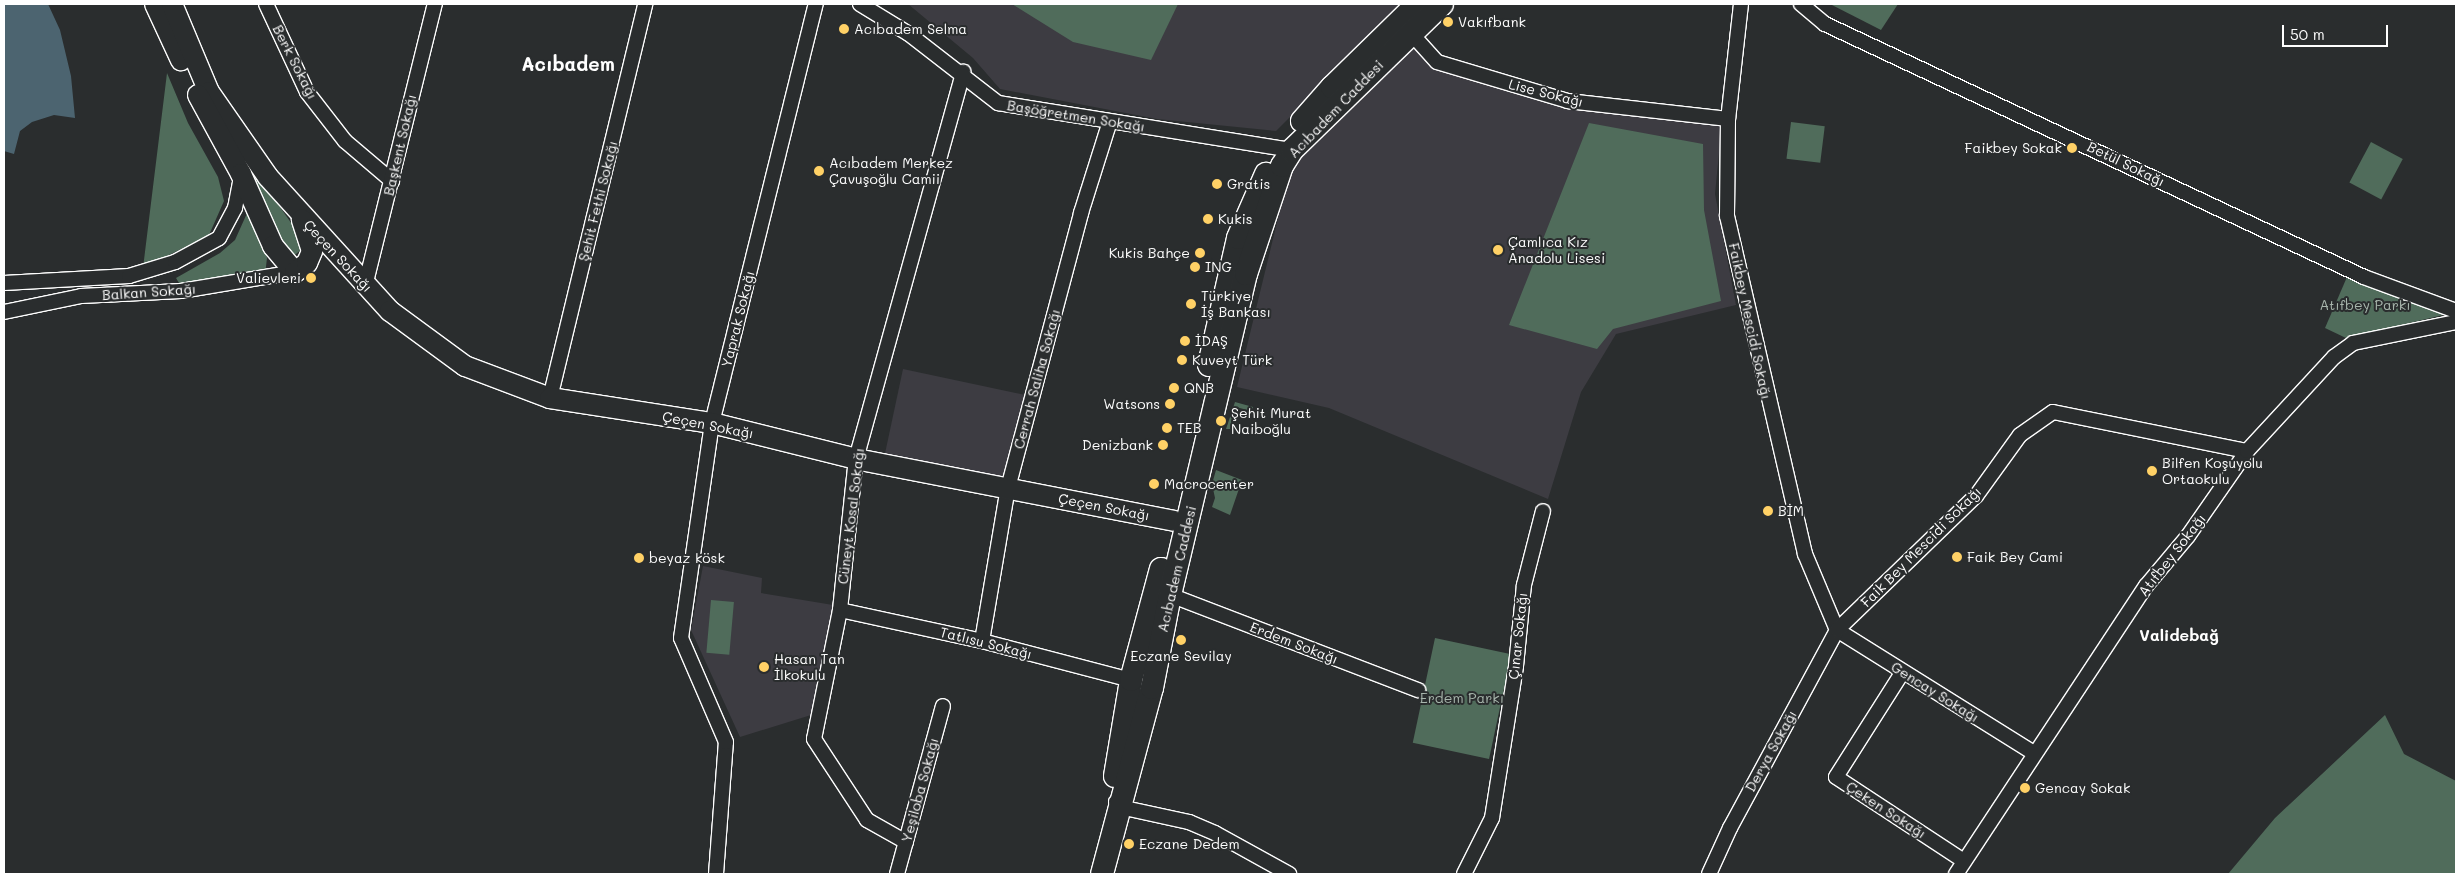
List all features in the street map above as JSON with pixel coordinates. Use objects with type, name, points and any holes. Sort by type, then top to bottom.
[{"type":"main road","points":[[155,4],[197,94],[241,174],[273,246],[295,272],[343,259]]},
{"type":"main road","name":"Çeçen Sokağı","points":[[172,4],[209,92],[268,177],[299,214],[390,311],[465,366],[550,398],[712,423],[856,459],[1174,521]]},
{"type":"main road","name":"Acıbadem Caddesi","points":[[1102,874],[1116,801],[1131,680],[1174,521],[1238,238],[1285,149],[1332,87],[1417,4]]},
{"type":"main road","name":"Acıbadem Caddesi","points":[[1090,874],[1116,801],[1152,688],[1170,596],[1246,274],[1282,166],[1285,149],[1442,4]]},
{"type":"main road","name":"Çeçen Sokağı","points":[[295,272],[307,263],[312,251],[299,214]]},
{"type":"street","name":"Berk Sokağı","points":[[266,4],[307,92],[345,141],[392,181]]},
{"type":"street","name":"Başkent Sokağı","points":[[366,286],[435,4]]},
{"type":"street","name":"Şehit Fethi Sokağı","points":[[550,398],[645,4]]},
{"type":"street","name":"Yaprak Sokağı","points":[[716,874],[726,742],[681,638],[712,423],[816,4]]},
{"type":"street","name":"Başöğretmen Sokağı","points":[[860,4],[962,72],[973,85],[998,103],[1285,149]]},
{"type":"street","name":"Faikbey Mescidi Sokağı","points":[[1740,4],[1738,53],[1728,118],[1727,216],[1746,307],[1804,554],[1837,630]]},
{"type":"street","name":"Betül Sokağı","points":[[1802,4],[1825,24],[2364,277],[2456,312]]},
{"type":"street","name":"Lise Sokağı","points":[[1410,32],[1437,62],[1568,101],[1728,118]]},
{"type":"street","name":"Cüneyt Kosal Sokağı","points":[[906,842],[867,820],[814,739],[840,610],[856,459],[962,72]]},
{"type":"street","name":"Cerrah Saliha Sokağı","points":[[982,641],[1008,488],[1080,213],[1110,121]]},
{"type":"street","name":"Balkan Sokağı","points":[[4,283],[129,276],[152,271],[192,255],[219,238],[230,222],[240,193],[241,174]]},
{"type":"street","name":"Balkan Sokağı","points":[[4,312],[81,296],[181,291],[295,272]]},
{"type":"street","name":"Atıfbey Sokağı","points":[[1956,874],[2034,753],[2146,586],[2188,536],[2247,451],[2334,357],[2353,343],[2456,322]]},
{"type":"street","name":"Faik Bey Mescidi Sokağı","points":[[1837,630],[1976,496],[2020,435],[2053,412],[2247,451]]},
{"type":"street","name":"Çınar Sokağı","points":[[1464,874],[1492,818],[1514,675],[1524,585],[1543,512]]},
{"type":"street","name":"Erdem Sokağı","points":[[1170,596],[1418,690]]},
{"type":"street","name":"Tatlısu Sokağı","points":[[840,610],[982,641],[1131,680]]},
{"type":"street","name":"Gencay Sokağı","points":[[1837,630],[1902,673],[2034,753]]},
{"type":"street","name":"Derya Sokağı","points":[[1709,874],[1730,828],[1837,630]]},
{"type":"street","name":"Çeken Sokağı","points":[[1902,673],[1836,778],[1964,862]]},
{"type":"street","name":"Yeşiloba Sokağı","points":[[897,874],[943,706]]},
{"type":"street","points":[[1116,801],[1206,830],[1289,874]]},
{"type":"shaded area","points":[[908,4],[1403,4],[1276,131],[1157,119],[1000,89],[973,58]]},
{"type":"shaded area","name":"Çamlıca Kız Anadolu Lisesi","points":[[1407,42],[1429,62],[1569,100],[1651,118],[1723,112],[1715,194],[1736,305],[1616,334],[1581,392],[1548,499],[1329,408],[1237,387],[1291,165]]},
{"type":"shaded area","points":[[903,369],[1025,395],[1007,479],[885,453]]},
{"type":"shaded area","name":"Hasan Tan İlkokulu","points":[[703,566],[762,578],[761,593],[833,605],[811,715],[740,737],[691,630]]},
{"type":"green space","points":[[1012,4],[1178,4],[1151,60],[1073,42]]},
{"type":"green space","points":[[1830,4],[1898,4],[1881,30]]},
{"type":"green space","points":[[167,73],[188,123],[218,177],[224,201],[209,235],[143,268]]},
{"type":"green space","points":[[1791,122],[1825,126],[1820,163],[1786,159]]},
{"type":"green space","points":[[221,123],[301,237],[302,249],[288,259]]},
{"type":"green space","points":[[1589,123],[1703,144],[1704,210],[1721,301],[1613,329],[1597,349],[1509,325]]},
{"type":"green space","points":[[2371,142],[2403,159],[2381,200],[2349,183]]},
{"type":"green space","points":[[248,211],[258,228],[267,258],[265,275],[184,286],[179,283],[176,278],[220,253],[235,240]]},
{"type":"green space","name":"Atıfbey Parkı","points":[[2350,270],[2456,312],[2346,338],[2325,328]]},
{"type":"green space","points":[[1235,402],[1253,407],[1251,411],[1236,407],[1230,429],[1226,429]]},
{"type":"green space","points":[[1216,470],[1242,480],[1230,515],[1212,507],[1215,498],[1212,484]]},
{"type":"green space","points":[[711,600],[734,602],[729,655],[706,653]]},
{"type":"green space","name":"Erdem Parkı","points":[[1435,638],[1511,654],[1489,759],[1413,743]]},
{"type":"green space","points":[[2385,715],[2404,754],[2456,781],[2456,874],[2228,874],[2275,818]]},
{"type":"water","points":[[4,4],[48,4],[60,30],[71,76],[75,118],[54,115],[32,122],[20,131],[14,154],[4,151]]},
{"type":"place","name":"Vakıfbank","points":[[1448,22]]},
{"type":"place","name":"Acıbadem Selma","points":[[844,29]]},
{"type":"place","name":"Faikbey Sokak","points":[[2072,148]]},
{"type":"place","name":"Acıbadem Merkez Çavuşoğlu Camii","points":[[819,171]]},
{"type":"place","name":"Gratis","points":[[1217,184]]},
{"type":"place","name":"Kukis","points":[[1208,219]]},
{"type":"place","name":"Çamlıca Kız Anadolu Lisesi","points":[[1498,250]]},
{"type":"place","name":"Kukis Bahçe","points":[[1200,253]]},
{"type":"place","name":"ING","points":[[1195,267]]},
{"type":"place","name":"Valievleri","points":[[311,278]]},
{"type":"place","name":"Türkiye İş Bankası","points":[[1191,304]]},
{"type":"place","name":"İDAŞ","points":[[1185,341]]},
{"type":"place","name":"Kuveyt Türk","points":[[1182,360]]},
{"type":"place","name":"QNB","points":[[1174,388]]},
{"type":"place","name":"Watsons","points":[[1170,404]]},
{"type":"place","name":"Şehit Murat Naiboğlu","points":[[1221,421]]},
{"type":"place","name":"TEB","points":[[1167,428]]},
{"type":"place","name":"Denizbank","points":[[1163,445]]},
{"type":"place","name":"Bilfen Koşuyolu Ortaokulu","points":[[2152,471]]},
{"type":"place","name":"Macrocenter","points":[[1154,484]]},
{"type":"place","name":"BİM","points":[[1768,511]]},
{"type":"place","name":"Faik Bey Cami","points":[[1957,557]]},
{"type":"place","name":"beyaz kösk","points":[[639,558]]},
{"type":"place","name":"Eczane Sevilay","points":[[1181,640]]},
{"type":"place","name":"Hasan Tan İlkokulu","points":[[764,667]]},
{"type":"place","name":"Gencay Sokak","points":[[2025,788]]},
{"type":"place","name":"Eczane Dedem","points":[[1129,844]]},
{"type":"district","name":"Acıbadem","points":[[568,64]]},
{"type":"district","name":"Validebağ","points":[[2179,635]]}]
